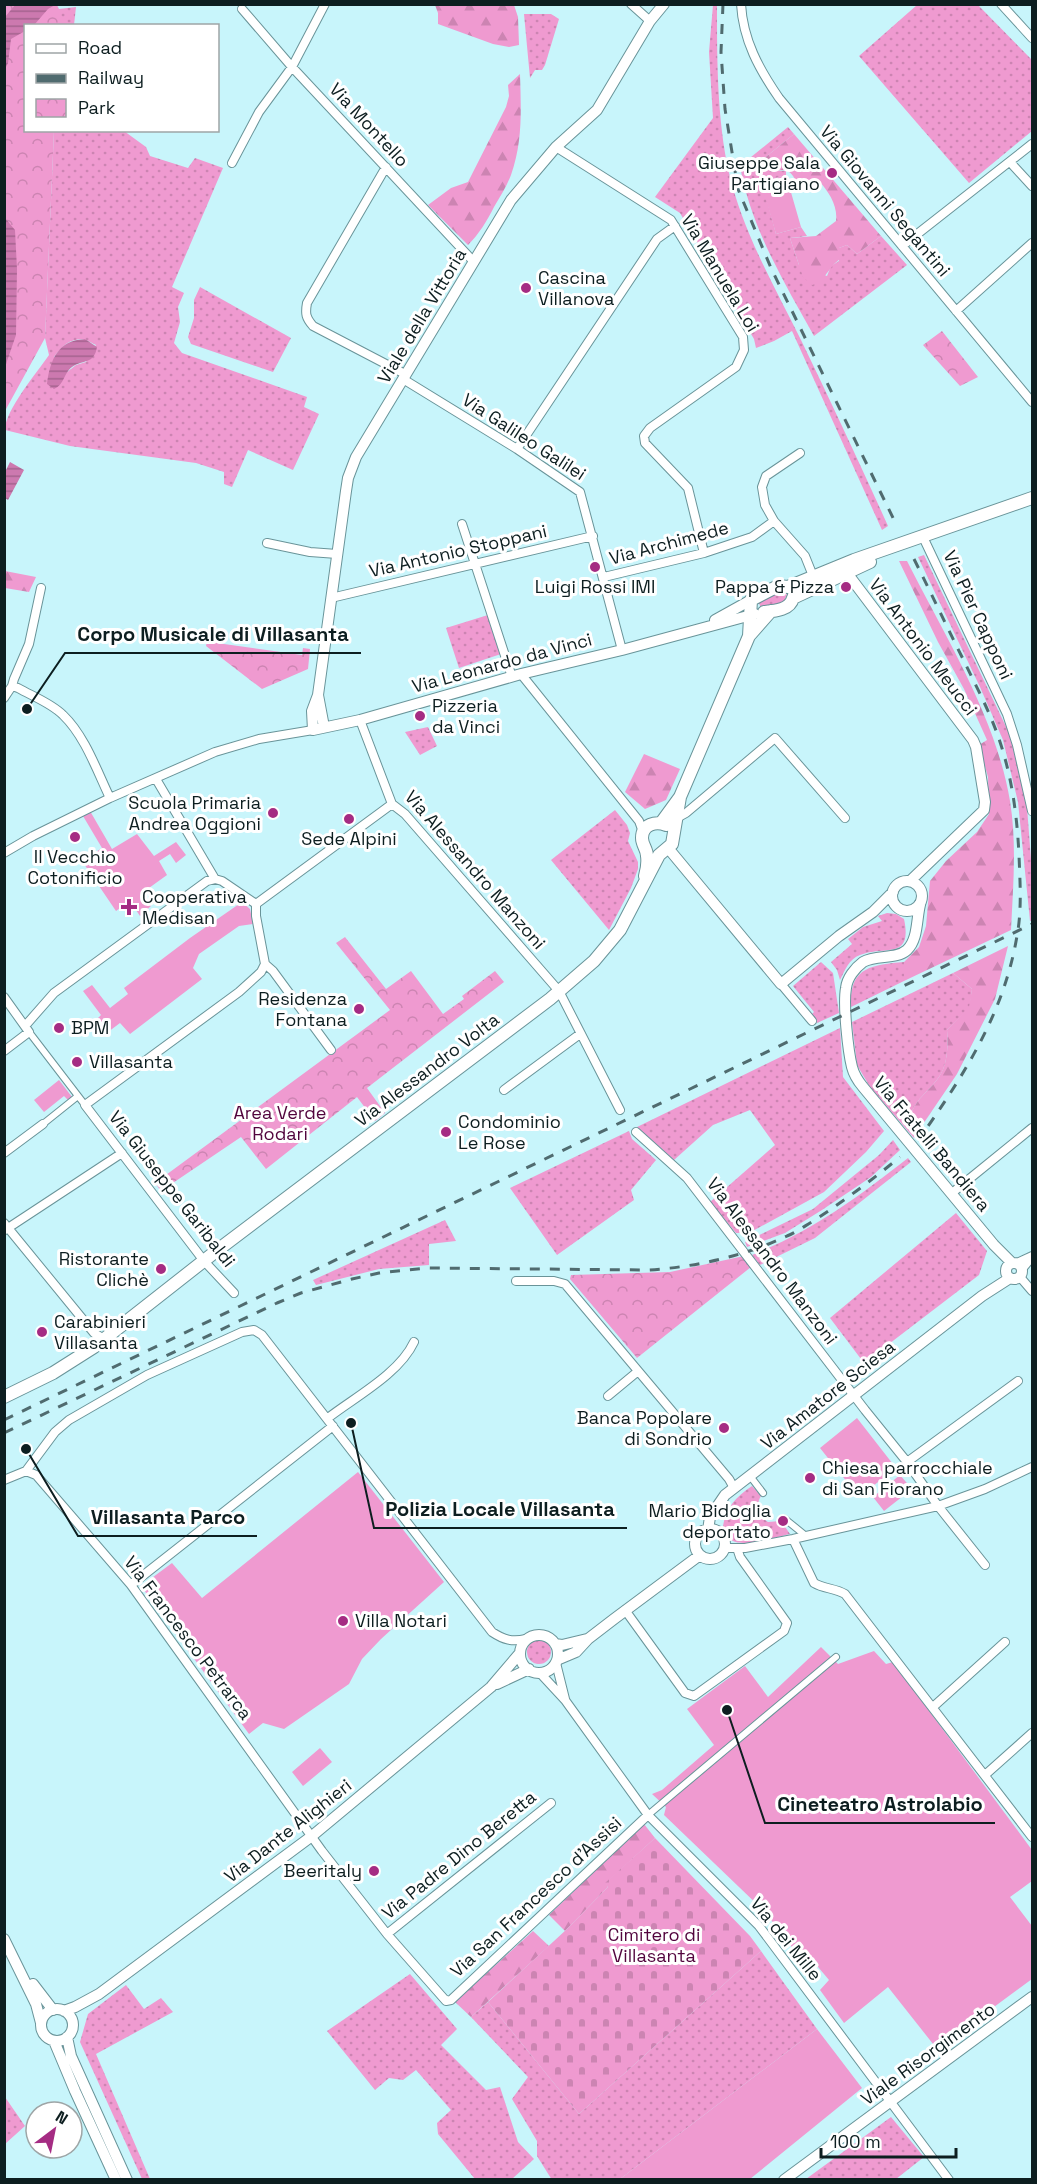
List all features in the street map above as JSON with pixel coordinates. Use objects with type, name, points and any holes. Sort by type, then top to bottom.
[{"type":"main road","points":[[1008,506],[1032,493]]},
{"type":"main road","points":[[790,593],[920,538],[1032,498]]},
{"type":"main road","points":[[815,581],[847,573],[920,538]]},
{"type":"main road","points":[[752,610],[778,586],[790,593]]},
{"type":"main road","points":[[752,610],[771,611],[786,607],[791,603],[790,593]]},
{"type":"main road","name":"Via Alessandro Volta","points":[[644,883],[647,863],[646,848],[642,840],[643,832],[650,825],[662,823],[681,795],[749,636],[752,610]]},
{"type":"main road","name":"Via Alessandro Volta","points":[[749,636],[771,611]]},
{"type":"main road","name":"Via Alessandro Volta","points":[[4,1397],[66,1366],[104,1339],[559,991],[608,946],[626,921],[644,883],[667,846],[677,818],[681,795]]},
{"type":"main road","points":[[646,848],[653,852],[667,846],[669,828],[662,823]]},
{"type":"street","points":[[232,163],[259,112],[292,67],[325,4]]},
{"type":"street","points":[[631,4],[650,21]]},
{"type":"street","name":"Viale della Vittoria","points":[[318,729],[318,695],[346,491],[352,466],[511,200],[556,147],[597,110],[650,21],[664,4]]},
{"type":"street","name":"Via Giovanni Segantini","points":[[741,4],[747,38],[758,65],[772,89],[1032,402]]},
{"type":"street","points":[[1001,4],[1032,38]]},
{"type":"street","name":"Via Montello","points":[[242,9],[292,67],[474,262]]},
{"type":"street","points":[[902,246],[1032,144]]},
{"type":"street","name":"Via Manuela Loi","points":[[556,147],[664,215],[675,226],[743,337],[744,350],[736,367],[646,432],[644,436],[645,443],[688,488],[704,553]]},
{"type":"street","points":[[1010,162],[1032,186]]},
{"type":"street","name":"Via Galileo Galilei","points":[[386,167],[307,303],[306,318],[313,326],[404,376],[580,492],[622,650]]},
{"type":"street","points":[[518,449],[657,239],[675,226]]},
{"type":"street","points":[[956,311],[1032,243]]},
{"type":"street","points":[[800,453],[766,476],[763,482],[765,505],[774,520],[805,556],[815,581]]},
{"type":"street","name":"Via Archimede","points":[[604,577],[704,553],[752,537],[774,520]]},
{"type":"street","points":[[462,524],[516,676],[639,821],[643,832]]},
{"type":"street","name":"Via Antonio Stoppani","points":[[331,598],[593,536]]},
{"type":"street","name":"Via Pier Capponi","points":[[920,538],[1007,714],[1031,794],[1032,811]]},
{"type":"street","points":[[267,543],[310,552],[337,554]]},
{"type":"street","name":"Via Antonio Meucci","points":[[847,573],[976,747],[985,802],[984,810],[910,881]]},
{"type":"street","points":[[4,698],[12,686],[29,644],[41,588]]},
{"type":"street","name":"Via Leonardo da Vinci","points":[[699,628],[752,610]]},
{"type":"street","name":"Via Leonardo da Vinci","points":[[318,729],[360,720],[516,676],[622,650],[752,610]]},
{"type":"street","points":[[12,686],[62,713],[82,740],[110,798]]},
{"type":"street","name":"Via Alessandro Manzoni","points":[[360,720],[392,804],[405,814],[559,991],[620,1110]]},
{"type":"street","points":[[4,854],[33,836],[110,798],[206,756],[259,739],[318,729]]},
{"type":"street","points":[[677,818],[775,738],[845,818]]},
{"type":"street","points":[[156,779],[215,879]]},
{"type":"street","points":[[681,795],[700,801]]},
{"type":"street","points":[[256,904],[392,804]]},
{"type":"street","points":[[667,846],[812,1021]]},
{"type":"street","points":[[4,1051],[27,1029],[54,993],[207,881],[215,879],[230,885],[256,904]]},
{"type":"street","points":[[781,984],[839,936],[873,912],[898,884],[910,881],[921,889],[921,901],[912,910],[899,908],[873,912]]},
{"type":"street","points":[[892,892],[893,900],[915,925]]},
{"type":"street","name":"Via Fratelli Bandiera","points":[[921,901],[913,942],[907,950],[897,955],[868,959],[856,969],[848,981],[845,1000],[852,1065],[863,1088],[1032,1291]]},
{"type":"street","points":[[4,997],[85,1105],[238,992],[261,972],[265,964],[256,904]]},
{"type":"street","points":[[265,964],[273,971],[331,1050]]},
{"type":"street","points":[[504,1090],[580,1034]]},
{"type":"street","points":[[4,1153],[78,1096]]},
{"type":"street","name":"Via Giuseppe Garibaldi","points":[[85,1105],[204,1261],[234,1293]]},
{"type":"street","points":[[952,1193],[1032,1128]]},
{"type":"street","name":"Via Alessandro Manzoni","points":[[636,1132],[687,1178],[985,1565]]},
{"type":"street","points":[[104,1339],[94,1333],[6,1227],[122,1153]]},
{"type":"street","name":"Via Amatore Sciesa","points":[[708,1530],[710,1517],[734,1488],[1032,1256]]},
{"type":"street","points":[[516,1281],[554,1281],[565,1284],[729,1479],[734,1488]]},
{"type":"street","points":[[4,1480],[26,1471],[55,1432],[69,1420],[147,1375],[242,1332],[254,1330],[262,1335],[331,1422],[492,1632],[501,1639],[510,1641],[526,1639],[538,1634],[551,1639],[558,1649],[556,1661]]},
{"type":"street","points":[[131,1585],[393,1370],[409,1354],[414,1342]]},
{"type":"street","points":[[608,1396],[637,1372]]},
{"type":"street","points":[[907,1462],[1017,1381]]},
{"type":"street","points":[[725,1548],[793,1539],[938,1506],[985,1489],[1032,1467]]},
{"type":"street","name":"Via Francesco Petrarca","points":[[26,1471],[36,1475],[131,1585],[312,1836],[387,1934],[446,2001]]},
{"type":"street","points":[[750,1476],[763,1493]]},
{"type":"street","points":[[785,1519],[806,1536]]},
{"type":"street","points":[[708,1530],[717,1531],[722,1535],[725,1548],[720,1555],[707,1559],[700,1555],[696,1548],[696,1539],[708,1530]]},
{"type":"street","points":[[793,1539],[814,1583],[845,1594],[1032,1837]]},
{"type":"street","points":[[625,1610],[685,1693],[694,1696],[784,1631],[786,1627],[787,1623],[740,1557],[737,1548]]},
{"type":"street","points":[[526,1639],[520,1653],[522,1662],[529,1670],[540,1672],[549,1670],[556,1661],[576,1652],[588,1639],[625,1610],[700,1555]]},
{"type":"street","points":[[555,1644],[562,1645],[588,1639]]},
{"type":"street","points":[[933,1707],[1005,1642]]},
{"type":"street","name":"Via Dante Alighieri","points":[[58,2011],[75,2007],[99,1994],[312,1836],[491,1687],[520,1653]]},
{"type":"street","points":[[648,1815],[836,1657]]},
{"type":"street","name":"Via dei Mille","points":[[556,1661],[565,1700]]},
{"type":"street","name":"Via Dante Alighieri","points":[[491,1687],[529,1670]]},
{"type":"street","name":"Via dei Mille","points":[[540,1672],[565,1700],[648,1815],[759,1926],[949,2180]]},
{"type":"street","points":[[985,1775],[1032,1733]]},
{"type":"street","name":"Via Padre Dino Beretta","points":[[387,1934],[551,1803]]},
{"type":"street","name":"Via San Francesco d'Assisi","points":[[446,2001],[451,2000],[648,1815]]},
{"type":"street","points":[[116,2180],[54,2041],[44,2035],[36,2004],[4,1939],[44,2000],[58,2011],[69,2015],[72,2025],[67,2037],[71,2056],[127,2180]]},
{"type":"street","name":"Via Dante Alighieri","points":[[72,2025],[99,1994]]},
{"type":"street","name":"Viale Risorgimento","points":[[784,2180],[1032,1997]]},
{"type":"street","points":[[41,2023],[46,2013],[58,2011]]},
{"type":"street","points":[[54,2041],[67,2037]]},
{"type":"green space","points":[[5,5],[57,5],[59,24],[24,24],[24,132],[54,132],[45,338],[5,411]]},
{"type":"green space","points":[[435,5],[514,5],[518,17],[519,45],[509,47],[493,44],[438,24]]},
{"type":"green space","points":[[713,5],[717,5],[722,132],[735,195],[760,258],[888,526],[882,530],[792,331],[756,348],[754,339],[680,213],[655,197],[713,118],[709,52]]},
{"type":"green space","points":[[917,5],[978,5],[1032,60],[1032,131],[969,183],[859,56]]},
{"type":"green space","points":[[76,7],[74,24],[59,24],[59,9]]},
{"type":"green space","points":[[524,14],[551,14],[559,19],[545,65],[542,70],[535,70],[530,78]]},
{"type":"green space","points":[[520,74],[520,124],[515,162],[503,191],[482,227],[468,245],[428,205],[451,188],[468,182],[506,107],[509,96],[508,85]]},
{"type":"green space","points":[[788,127],[794,134],[756,165],[774,171],[786,171],[786,175],[762,182],[776,234],[801,227],[807,236],[790,238],[799,265],[827,276],[831,266],[839,261],[839,248],[847,245],[857,254],[881,236],[907,265],[814,336],[760,233],[740,166]]},
{"type":"green space","points":[[54,132],[125,132],[146,147],[150,156],[188,168],[195,158],[223,168],[172,287],[184,293],[178,307],[180,322],[174,343],[182,353],[307,397],[304,407],[319,414],[293,470],[248,450],[232,487],[224,484],[224,472],[196,463],[70,446],[5,430],[10,413],[49,355],[45,338]],"holes":[[[84,339],[96,345],[86,362],[76,365],[66,373],[54,357],[63,346],[74,340]]]},
{"type":"green space","points":[[794,134],[881,236],[857,254],[847,245],[839,248],[841,258],[821,280],[812,285],[803,277],[790,238],[816,236],[836,221],[836,210],[832,200],[819,181],[810,191],[805,190],[799,186],[789,172],[770,170],[756,165]]},
{"type":"green space","points":[[786,175],[801,227],[776,234],[761,182]]},
{"type":"green space","points":[[200,287],[291,338],[273,372],[191,344],[188,337],[194,318],[194,300]]},
{"type":"green space","points":[[942,331],[978,377],[960,386],[923,345]]},
{"type":"green space","points":[[924,555],[1010,735],[1027,807],[1032,873],[1032,920],[1030,921],[1018,802],[1003,740],[918,557]]},
{"type":"green space","points":[[899,561],[907,561],[953,648],[981,708],[1003,770],[1010,801],[1014,850],[1011,930],[904,981],[904,962],[919,947],[926,926],[930,881],[946,861],[977,832],[989,814],[988,777],[979,745],[987,740],[964,689],[938,642]]},
{"type":"green space","points":[[5,571],[36,577],[29,592],[5,588]]},
{"type":"green space","points":[[780,590],[787,594],[784,602],[761,608],[758,601]]},
{"type":"green space","points":[[488,615],[501,654],[459,668],[446,628]]},
{"type":"green space","points":[[208,636],[217,637],[217,643],[302,655],[303,648],[310,649],[308,669],[262,689],[206,646]]},
{"type":"green space","points":[[428,727],[437,746],[420,755],[405,732]]},
{"type":"green space","points":[[644,754],[680,769],[666,800],[645,809],[625,792]]},
{"type":"green space","points":[[615,810],[627,825],[630,833],[628,841],[638,862],[638,869],[631,888],[609,930],[551,860]]},
{"type":"green space","points":[[90,811],[112,849],[137,834],[154,856],[176,842],[186,855],[176,863],[170,854],[159,861],[167,875],[142,893],[151,906],[140,916],[130,901],[116,911],[82,861],[102,848],[83,816]]},
{"type":"green space","points":[[242,902],[250,909],[253,924],[239,926],[199,954],[193,968],[202,979],[130,1034],[120,1023],[108,1032],[98,1018],[101,1015],[83,991],[92,985],[110,1008],[128,994],[124,988]]},
{"type":"green space","points":[[887,913],[896,914],[904,919],[906,932],[904,941],[894,949],[869,952],[856,957],[848,965],[840,980],[831,962],[852,944],[848,939],[863,927],[882,921],[878,916]]},
{"type":"green space","name":"Area Verde Rodari","points":[[345,937],[386,989],[411,971],[443,1014],[464,999],[462,996],[495,971],[504,982],[367,1088],[385,1113],[375,1121],[357,1097],[266,1169],[241,1137],[161,1191],[155,1183],[390,1010],[336,943]]},
{"type":"green space","points":[[1008,946],[995,999],[957,1074],[917,1133],[909,1120],[918,1101],[942,1072],[947,1054],[947,1030],[969,1007],[972,989],[953,973]]},
{"type":"green space","points":[[821,962],[833,973],[839,1013],[817,1023],[810,1016],[814,1012],[793,986]]},
{"type":"green space","points":[[904,962],[904,981],[851,1007],[851,994],[858,976],[872,967]]},
{"type":"green space","points":[[953,973],[972,989],[970,1007],[947,1030],[947,1055],[942,1072],[918,1101],[909,1120],[917,1133],[914,1138],[870,1087],[857,1065],[852,1022]]},
{"type":"green space","points":[[840,1028],[843,1077],[884,1131],[866,1152],[824,1192],[749,1233],[736,1233],[710,1202],[775,1145],[750,1110],[713,1125],[674,1160],[637,1127]]},
{"type":"green space","points":[[59,1080],[72,1097],[68,1100],[64,1096],[44,1112],[34,1100]]},
{"type":"green space","points":[[629,1131],[632,1139],[656,1160],[631,1190],[634,1200],[557,1255],[510,1188]]},
{"type":"green space","points":[[893,1140],[900,1150],[871,1177],[785,1233],[747,1247],[745,1242],[813,1209],[879,1155]]},
{"type":"green space","points":[[908,1158],[911,1162],[815,1238],[760,1265],[752,1255],[814,1224],[871,1187]]},
{"type":"green space","points":[[956,1213],[987,1251],[979,1275],[864,1363],[830,1318]]},
{"type":"green space","points":[[445,1220],[456,1241],[429,1244],[429,1265],[379,1269],[316,1285],[313,1280]]},
{"type":"green space","points":[[744,1256],[751,1267],[637,1358],[570,1279],[571,1275],[670,1272]]},
{"type":"green space","points":[[857,1418],[896,1468],[859,1497],[820,1448]]},
{"type":"green space","points":[[358,1472],[444,1582],[362,1659],[349,1684],[284,1729],[263,1723],[249,1734],[141,1586],[172,1563],[202,1598]]},
{"type":"green space","points":[[900,1475],[912,1489],[884,1511],[873,1497]]},
{"type":"green space","points":[[752,1486],[761,1496],[758,1511],[762,1517],[768,1522],[781,1521],[790,1534],[750,1543],[735,1542],[729,1538],[723,1526],[729,1508]]},
{"type":"green space","points":[[539,1640],[547,1644],[551,1652],[547,1660],[539,1664],[531,1660],[527,1652],[531,1644]]},
{"type":"green space","points":[[821,1647],[838,1664],[874,1651],[886,1664],[893,1662],[1032,1850],[1032,1881],[1010,1897],[1032,1926],[1032,1979],[937,2049],[888,1987],[844,2023],[820,1990],[829,1980],[813,1961],[801,1959],[765,1912],[664,1815],[666,1807],[652,1794],[662,1790],[714,1745],[687,1709],[745,1666],[768,1697]]},
{"type":"green space","points":[[320,1748],[332,1762],[303,1786],[292,1772]]},
{"type":"green space","points":[[644,1824],[655,1838],[606,1883],[608,1887],[565,1931],[549,1915]]},
{"type":"green space","name":"Cimitero di Villasanta","points":[[655,1838],[750,1936],[761,1951],[579,2114],[488,2002],[567,1929],[608,1887],[605,1883]]},
{"type":"green space","points":[[533,1931],[549,1946],[471,2017],[455,2002]]},
{"type":"green space","points":[[761,1951],[817,2029],[620,2179],[552,2180],[537,2156],[537,2141],[512,2099],[528,2077],[471,2017],[488,2002],[579,2114]]},
{"type":"green space","points":[[410,1974],[457,2029],[441,2045],[486,2090],[500,2087],[518,2142],[534,2159],[512,2179],[475,2179],[438,2134],[437,2123],[451,2110],[416,2070],[403,2080],[389,2078],[375,2090],[327,2031]]},
{"type":"green space","points":[[126,1985],[144,2009],[161,1998],[173,2012],[96,2054],[150,2179],[142,2179],[80,2042],[88,2014]]},
{"type":"green space","points":[[817,2029],[862,2088],[750,2179],[620,2179]]},
{"type":"green space","points":[[5,2097],[24,2127],[4,2144]]},
{"type":"green space","points":[[891,2117],[924,2157],[896,2179],[806,2179]]},
{"type":"shaded area","points":[[15,5],[55,5],[48,9],[35,24],[24,24],[24,32],[11,39],[5,69],[5,17]]},
{"type":"shaded area","points":[[5,218],[15,230],[17,269],[16,335],[5,367]]},
{"type":"shaded area","points":[[85,339],[97,347],[93,357],[72,367],[58,387],[54,389],[47,384],[53,359],[62,347],[76,340]]},
{"type":"shaded area","points":[[10,462],[24,470],[8,500],[5,498],[5,472]]},
{"type":"railway","points":[[723,4],[721,52],[725,109],[738,189],[771,268],[896,524]]},
{"type":"railway","points":[[914,559],[983,699],[999,739],[1011,782],[1018,840],[1020,886],[1017,936],[1003,991],[968,1065],[922,1135]]},
{"type":"railway","points":[[4,1420],[1032,924]]},
{"type":"railway","points":[[4,1433],[301,1293],[379,1273],[427,1268],[649,1270],[720,1259],[754,1249],[794,1233],[869,1182],[900,1157]]},
{"type":"place","name":"Giuseppe Sala Partigiano","points":[[832,173]]},
{"type":"place","name":"Cascina Villanova","points":[[526,288]]},
{"type":"place","name":"Luigi Rossi IMI","points":[[595,567]]},
{"type":"place","name":"Pappa & Pizza","points":[[846,587]]},
{"type":"place","name":"Corpo Musicale di Villasanta","points":[[27,709]]},
{"type":"place","name":"Pizzeria da Vinci","points":[[420,716]]},
{"type":"place","name":"Scuola Primaria Andrea Oggioni","points":[[273,813]]},
{"type":"place","name":"Sede Alpini","points":[[349,819]]},
{"type":"place","name":"Il Vecchio Cotonificio","points":[[75,837]]},
{"type":"place","name":"Cooperativa Medisan","points":[[129,907]]},
{"type":"place","name":"Residenza Fontana","points":[[359,1009]]},
{"type":"place","name":"BPM","points":[[59,1028]]},
{"type":"place","name":"Villasanta","points":[[77,1062]]},
{"type":"place","name":"Condominio Le Rose","points":[[446,1132]]},
{"type":"place","name":"Ristorante Clichè","points":[[161,1269]]},
{"type":"place","name":"Carabinieri Villasanta","points":[[42,1332]]},
{"type":"place","name":"Polizia Locale Villasanta","points":[[351,1423]]},
{"type":"place","name":"Banca Popolare di Sondrio","points":[[724,1428]]},
{"type":"place","name":"Villasanta Parco","points":[[26,1449]]},
{"type":"place","name":"Chiesa parrocchiale di San Fiorano","points":[[810,1478]]},
{"type":"place","name":"Mario Bidoglia deportato","points":[[783,1521]]},
{"type":"place","name":"Villa Notari","points":[[343,1621]]},
{"type":"place","name":"Cineteatro Astrolabio","points":[[727,1710]]},
{"type":"place","name":"Beeritaly","points":[[374,1871]]}]
